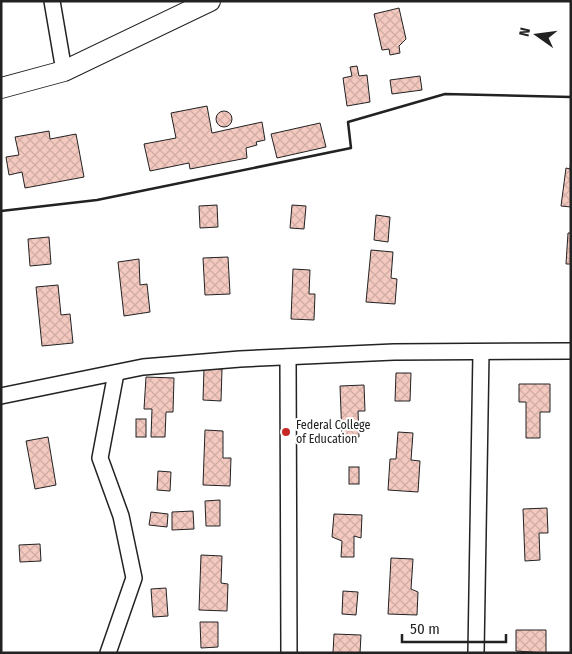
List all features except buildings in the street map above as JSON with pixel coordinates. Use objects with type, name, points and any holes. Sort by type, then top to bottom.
[{"type":"main road","points":[[1,88],[64,71],[210,1]]},
{"type":"street","points":[[52,1],[64,71]]},
{"type":"street","points":[[1,396],[143,367],[394,352],[571,352]]},
{"type":"street","points":[[476,653],[481,352]]},
{"type":"street","points":[[288,357],[289,653]]},
{"type":"street","points":[[108,653],[134,578],[121,516],[100,458],[116,373]]},
{"type":"wall","points":[[1,211],[97,200],[351,148],[348,122],[445,94],[571,97]]},
{"type":"place","name":"Federal College of Education","points":[[286,432]]}]
